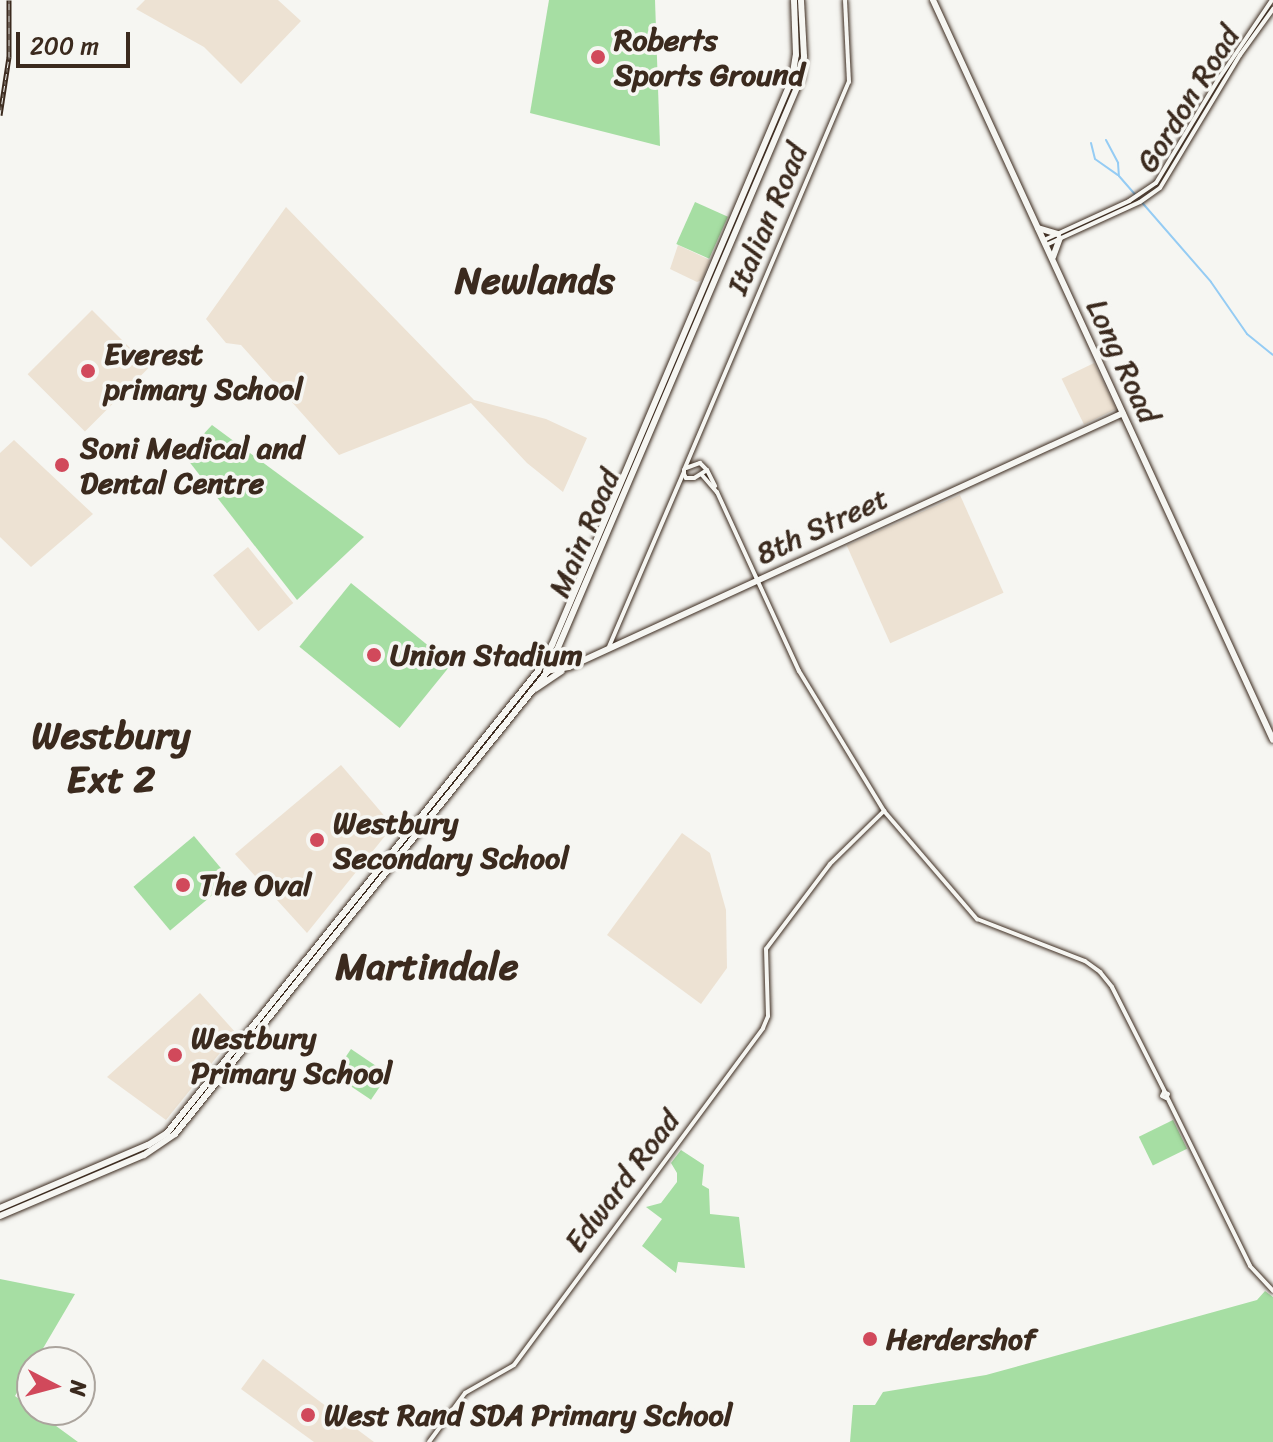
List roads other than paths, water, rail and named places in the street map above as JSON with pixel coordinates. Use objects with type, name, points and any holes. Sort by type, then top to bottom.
[{"type":"main road","name":"Main Road","points":[[178,1125],[538,671],[552,645],[790,85],[796,55],[794,0]]},
{"type":"main road","name":"Main Road","points":[[178,1125],[548,671],[799,84],[804,56],[801,0]]},
{"type":"main road","name":"Long Road","points":[[933,0],[1273,740]]},
{"type":"main road","points":[[1038,228],[1059,236],[1053,261]]},
{"type":"main road","name":"8th Street","points":[[538,671],[566,668],[1123,413]]},
{"type":"main road","points":[[555,658],[557,666],[566,668]]},
{"type":"main road","points":[[531,692],[566,668]]},
{"type":"main road","points":[[0,1208],[148,1145],[178,1125]]},
{"type":"main road","points":[[0,1216],[144,1155],[178,1125]]},
{"type":"street","name":"Italian Road","points":[[608,649],[849,82],[845,0]]},
{"type":"street","name":"Gordon Road","points":[[1139,199],[1160,178],[1218,80],[1272,0]]},
{"type":"street","name":"Gordon Road","points":[[1045,242],[1139,199],[1168,177],[1240,55],[1273,9]]},
{"type":"street","points":[[693,449],[693,458],[707,470],[799,671],[884,811],[977,919],[1095,968],[1112,987],[1250,1266],[1273,1291]]},
{"type":"street","points":[[700,463],[685,470],[686,478],[702,475],[707,470]]},
{"type":"street","points":[[702,475],[717,492]]},
{"type":"street","name":"Italian Road","points":[[673,495],[681,483],[691,479]]},
{"type":"street","name":"Edward Road","points":[[429,1442],[465,1393],[514,1365],[767,1023],[766,949],[830,864],[884,811]]},
{"type":"waterway","points":[[1106,140],[1118,163],[1119,176],[1211,282],[1247,334],[1273,355]]},
{"type":"waterway","points":[[1091,143],[1095,159],[1118,175]]},
{"type":"railway","points":[[0,115],[9,57],[9,0]]},
{"type":"place","name":"Roberts Sports Ground","points":[[598,57]]},
{"type":"place","name":"Everest primary School","points":[[88,371]]},
{"type":"place","name":"Soni Medical and Dental Centre","points":[[62,465]]},
{"type":"place","name":"Union Stadium","points":[[374,655]]},
{"type":"place","name":"Westbury Secondary School","points":[[317,840]]},
{"type":"place","name":"The Oval","points":[[183,885]]},
{"type":"place","name":"Westbury Primary School","points":[[175,1055]]},
{"type":"place","name":"Herdershof","points":[[870,1339]]},
{"type":"place","name":"West Rand SDA Primary School","points":[[308,1415]]},
{"type":"district","name":"Newlands","points":[[535,281]]},
{"type":"district","name":"Westbury Ext 2","points":[[111,758]]},
{"type":"district","name":"Martindale","points":[[427,967]]}]
